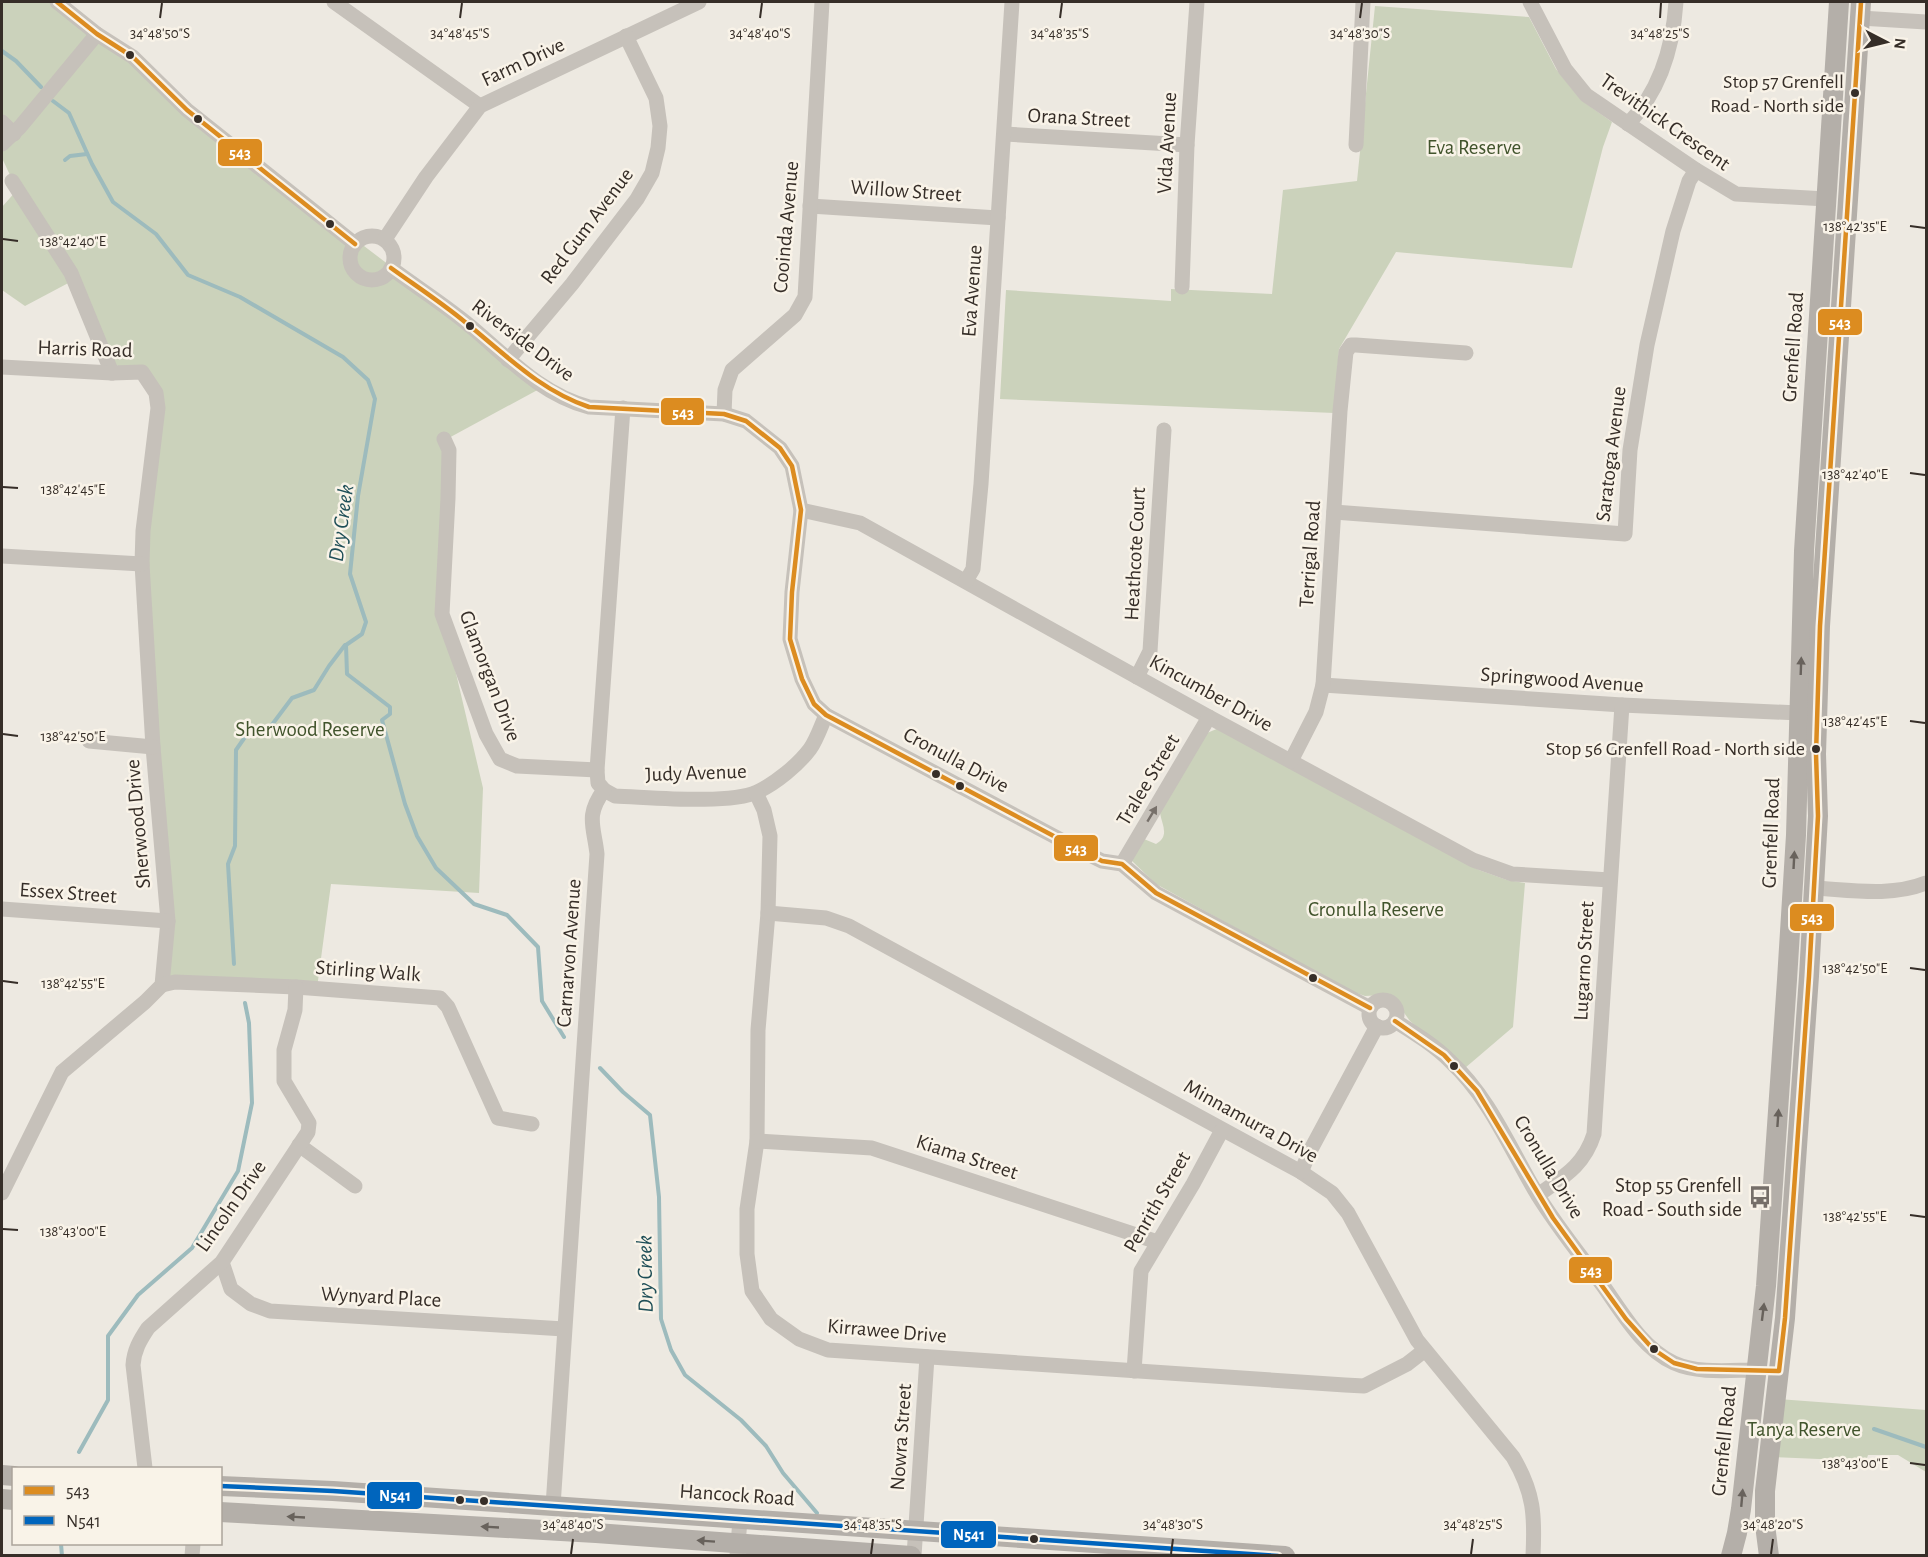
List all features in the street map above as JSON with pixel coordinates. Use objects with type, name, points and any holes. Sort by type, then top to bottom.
[{"type":"main road","points":[[1769,1556],[1765,1525],[1765,1491],[1790,1252],[1814,888],[1818,816],[1816,754],[1820,626],[1861,10],[1838,9]]},
{"type":"main road","name":"Grenfell Road","points":[[1731,1556],[1741,1509],[1766,1286],[1793,886],[1804,551],[1838,9]]},
{"type":"main road","points":[[1826,199],[1848,200]]},
{"type":"main road","points":[[1793,886],[1814,888]]},
{"type":"main road","points":[[1756,1370],[1779,1371]]},
{"type":"main road","name":"Hancock Road","points":[[222,1486],[553,1506],[1285,1556]]},
{"type":"main road","points":[[551,1530],[553,1506]]},
{"type":"main road","points":[[222,1512],[551,1530],[737,1549],[913,1556]]},
{"type":"street","points":[[57,2],[97,34],[133,57],[186,110],[355,244]]},
{"type":"street","points":[[334,2],[480,106]]},
{"type":"street","name":"Cooinda Avenue","points":[[724,414],[725,390],[732,370],[795,315],[805,297],[822,2]]},
{"type":"street","name":"Eva Avenue","points":[[966,581],[973,569],[981,484],[1012,2]]},
{"type":"street","name":"Vida Avenue","points":[[1182,287],[1187,146],[1197,2]]},
{"type":"street","points":[[1356,145],[1363,2]]},
{"type":"street","name":"Trevithick Crescent","points":[[1530,2],[1565,69],[1586,95],[1696,170],[1736,194],[1826,199]]},
{"type":"street","points":[[1628,124],[1644,106],[1666,65],[1675,24],[1676,2]]},
{"type":"street","name":"Farm Drive","points":[[385,240],[426,177],[480,106],[691,3]]},
{"type":"street","points":[[1861,10],[1926,22]]},
{"type":"street","points":[[2,144],[14,134],[97,34]]},
{"type":"street","name":"Red Gum Avenue","points":[[508,360],[572,284],[638,199],[652,173],[660,126],[656,98],[626,36]]},
{"type":"street","points":[[2,122],[14,134]]},
{"type":"street","name":"Orana Street","points":[[1005,135],[1187,146]]},
{"type":"street","name":"Saratoga Avenue","points":[[1334,512],[1625,534],[1630,450],[1647,345],[1673,231],[1689,181],[1696,170]]},
{"type":"street","points":[[12,180],[71,273],[112,373]]},
{"type":"street","name":"Willow Street","points":[[810,206],[998,218]]},
{"type":"street","points":[[366,237],[379,237],[385,240],[393,250],[391,268],[379,279],[363,278],[352,267],[350,259],[355,244],[366,237]]},
{"type":"street","name":"Riverside Drive","points":[[391,268],[475,330],[543,387],[572,403],[589,407],[623,408]]},
{"type":"street","name":"Terrigal Road","points":[[1291,761],[1316,712],[1323,685],[1343,366],[1346,352],[1351,345],[1466,353]]},
{"type":"street","name":"Harris Road","points":[[2,368],[112,373],[142,372],[156,393]]},
{"type":"street","name":"Sherwood Drive","points":[[156,393],[158,408],[143,531],[142,564],[153,747],[168,921],[162,985]]},
{"type":"street","points":[[603,790],[598,783],[597,770],[623,408],[724,414]]},
{"type":"street","name":"Cronulla Drive","points":[[724,414],[746,421],[780,448],[792,466],[801,510],[792,592],[790,639],[802,679],[814,704],[826,715],[1080,850],[1102,861],[1122,864],[1156,893],[1370,1008]]},
{"type":"street","name":"Heathcote Court","points":[[1137,677],[1150,651],[1164,430]]},
{"type":"street","name":"Glamorgan Drive","points":[[444,439],[449,450],[442,614],[486,734],[500,759],[517,766],[597,770]]},
{"type":"street","name":"Kincumber Drive","points":[[801,510],[860,523],[1209,717],[1473,860],[1512,874],[1610,880]]},
{"type":"street","points":[[2,556],[142,564]]},
{"type":"street","name":"Springwood Avenue","points":[[1323,685],[1622,705],[1799,713]]},
{"type":"street","name":"Lugarno Street","points":[[1538,1195],[1575,1169],[1583,1159],[1594,1134],[1622,705]]},
{"type":"street","name":"Judy Avenue","points":[[603,790],[615,796],[692,799],[756,793],[788,771],[810,748],[826,715]]},
{"type":"street","name":"Tralee Street","points":[[1122,864],[1209,717]]},
{"type":"street","points":[[88,741],[153,747]]},
{"type":"street","name":"Carnarvon Avenue","points":[[553,1506],[597,854],[591,823],[595,803],[603,790]]},
{"type":"street","name":"Kirrawee Drive","points":[[756,793],[764,810],[770,836],[768,913],[758,1030],[757,1141],[747,1209],[747,1254],[752,1291],[771,1319],[799,1339],[828,1350],[1364,1386],[1407,1364],[1425,1350]]},
{"type":"street","points":[[1814,888],[1885,891],[1902,890],[1926,884]]},
{"type":"street","name":"Essex Street","points":[[2,909],[168,921]]},
{"type":"street","name":"Minnamurra Drive","points":[[768,913],[826,918],[849,926],[1301,1172],[1332,1193],[1348,1213],[1405,1321],[1425,1350],[1513,1458],[1524,1476],[1533,1510],[1533,1556]]},
{"type":"street","name":"Stirling Walk","points":[[162,985],[175,982],[296,987],[440,998],[448,1007],[498,1118],[532,1124]]},
{"type":"street","points":[[2,1193],[62,1072],[162,985]]},
{"type":"street","name":"Lincoln Drive","points":[[145,1467],[133,1365],[134,1354],[140,1340],[148,1328],[222,1262],[308,1132],[309,1122],[284,1081],[284,1050],[295,1010],[296,987]]},
{"type":"street","points":[[1382,1000],[1389,1002],[1395,1006],[1397,1014],[1395,1021],[1383,1028],[1377,1026],[1371,1022],[1370,1008],[1375,1002],[1382,1000]]},
{"type":"street","name":"Cronulla Drive","points":[[1395,1021],[1436,1048],[1467,1079],[1498,1122],[1538,1195],[1631,1325],[1650,1346],[1663,1357],[1692,1368],[1756,1370]]},
{"type":"street","points":[[1301,1172],[1377,1026]]},
{"type":"street","name":"Penrith Street","points":[[1134,1371],[1141,1271],[1194,1184],[1222,1130]]},
{"type":"street","name":"Kiama Street","points":[[757,1141],[872,1148],[1158,1242]]},
{"type":"street","points":[[299,1145],[355,1186]]},
{"type":"street","name":"Wynyard Place","points":[[222,1262],[231,1289],[251,1304],[270,1311],[564,1329]]},
{"type":"street","name":"Nowra Street","points":[[913,1556],[927,1357]]},
{"type":"street","points":[[737,1549],[740,1520]]},
{"type":"green space","name":"Sherwood Reserve","points":[[2,2],[57,2],[222,138],[460,319],[543,387],[445,440],[442,614],[483,788],[479,893],[331,884],[317,988],[162,985],[168,921],[142,564],[158,408],[142,372],[107,363],[74,280],[25,306],[2,290],[2,207],[17,190],[2,158],[2,144],[14,134],[2,123]]},
{"type":"green space","name":"Eva Reserve","points":[[1375,6],[1529,17],[1556,69],[1581,100],[1612,122],[1603,147],[1572,268],[1396,252],[1339,349],[1334,413],[1000,399],[1006,290],[1171,301],[1171,289],[1272,294],[1283,190],[1357,181]]},
{"type":"green space","name":"Cronulla Reserve","points":[[1219,728],[1479,870],[1507,880],[1525,883],[1513,1027],[1465,1068],[1410,1021],[1394,999],[1383,995],[1365,996],[1348,990],[1156,884],[1131,860],[1144,839],[1156,844],[1163,837],[1164,830],[1160,813],[1207,733]]},
{"type":"green space","name":"Tanya Reserve","points":[[1778,1399],[1926,1410],[1926,1472],[1898,1455],[1868,1455],[1866,1461],[1772,1457]]},
{"type":"waterway","name":"Dry Creek","points":[[2,51],[16,61],[41,87]]},
{"type":"waterway","name":"Dry Creek","points":[[53,101],[69,113],[92,164],[113,202],[156,234],[188,275],[240,297],[343,357],[368,380],[375,399],[358,496],[350,574],[366,622],[362,634],[346,645],[347,674],[390,707],[390,714],[382,720],[405,804],[417,836],[436,868],[474,904],[507,915],[538,947],[542,1001],[564,1037]]},
{"type":"waterway","points":[[65,160],[70,156],[87,154]]},
{"type":"waterway","points":[[234,964],[228,864],[235,846],[236,750],[245,737],[268,730],[292,698],[314,690],[345,645]]},
{"type":"waterway","points":[[79,1452],[108,1400],[108,1336],[138,1295],[192,1248],[238,1171],[252,1103],[249,1023],[245,1003]]},
{"type":"waterway","name":"Dry Creek","points":[[600,1068],[650,1115],[659,1197],[661,1319],[671,1350],[685,1375],[741,1420],[766,1446],[783,1473],[817,1513]]},
{"type":"waterway","points":[[1874,1429],[1926,1447]]},
{"type":"waterway","points":[[61,1545],[62,1556]]},
{"type":"transit line","name":"543","points":[[57,2],[97,34],[133,57],[187,110],[355,244]]},
{"type":"transit line","name":"543","points":[[1395,1021],[1444,1055],[1477,1091],[1553,1218],[1626,1319],[1653,1349],[1674,1363],[1697,1369],[1779,1371],[1785,1318],[1809,976],[1818,816],[1816,754],[1820,626],[1861,2]]},
{"type":"transit line","name":"543","points":[[391,268],[438,301],[523,370],[571,400],[589,407],[724,414],[746,421],[780,448],[792,466],[801,510],[792,592],[790,639],[802,679],[814,704],[826,715],[1080,850],[1102,861],[1122,864],[1156,893],[1370,1008]]},
{"type":"transit line","name":"N541","points":[[222,1486],[333,1491],[1278,1556]]},
{"type":"place","name":"Stop 57 Grenfell Road - North side","points":[[1855,93]]},
{"type":"place","name":"Stop 56 Grenfell Road - North side","points":[[1816,749]]},
{"type":"place","name":"Stop 55 Grenfell Road - South side","points":[[1760,1197]]}]
